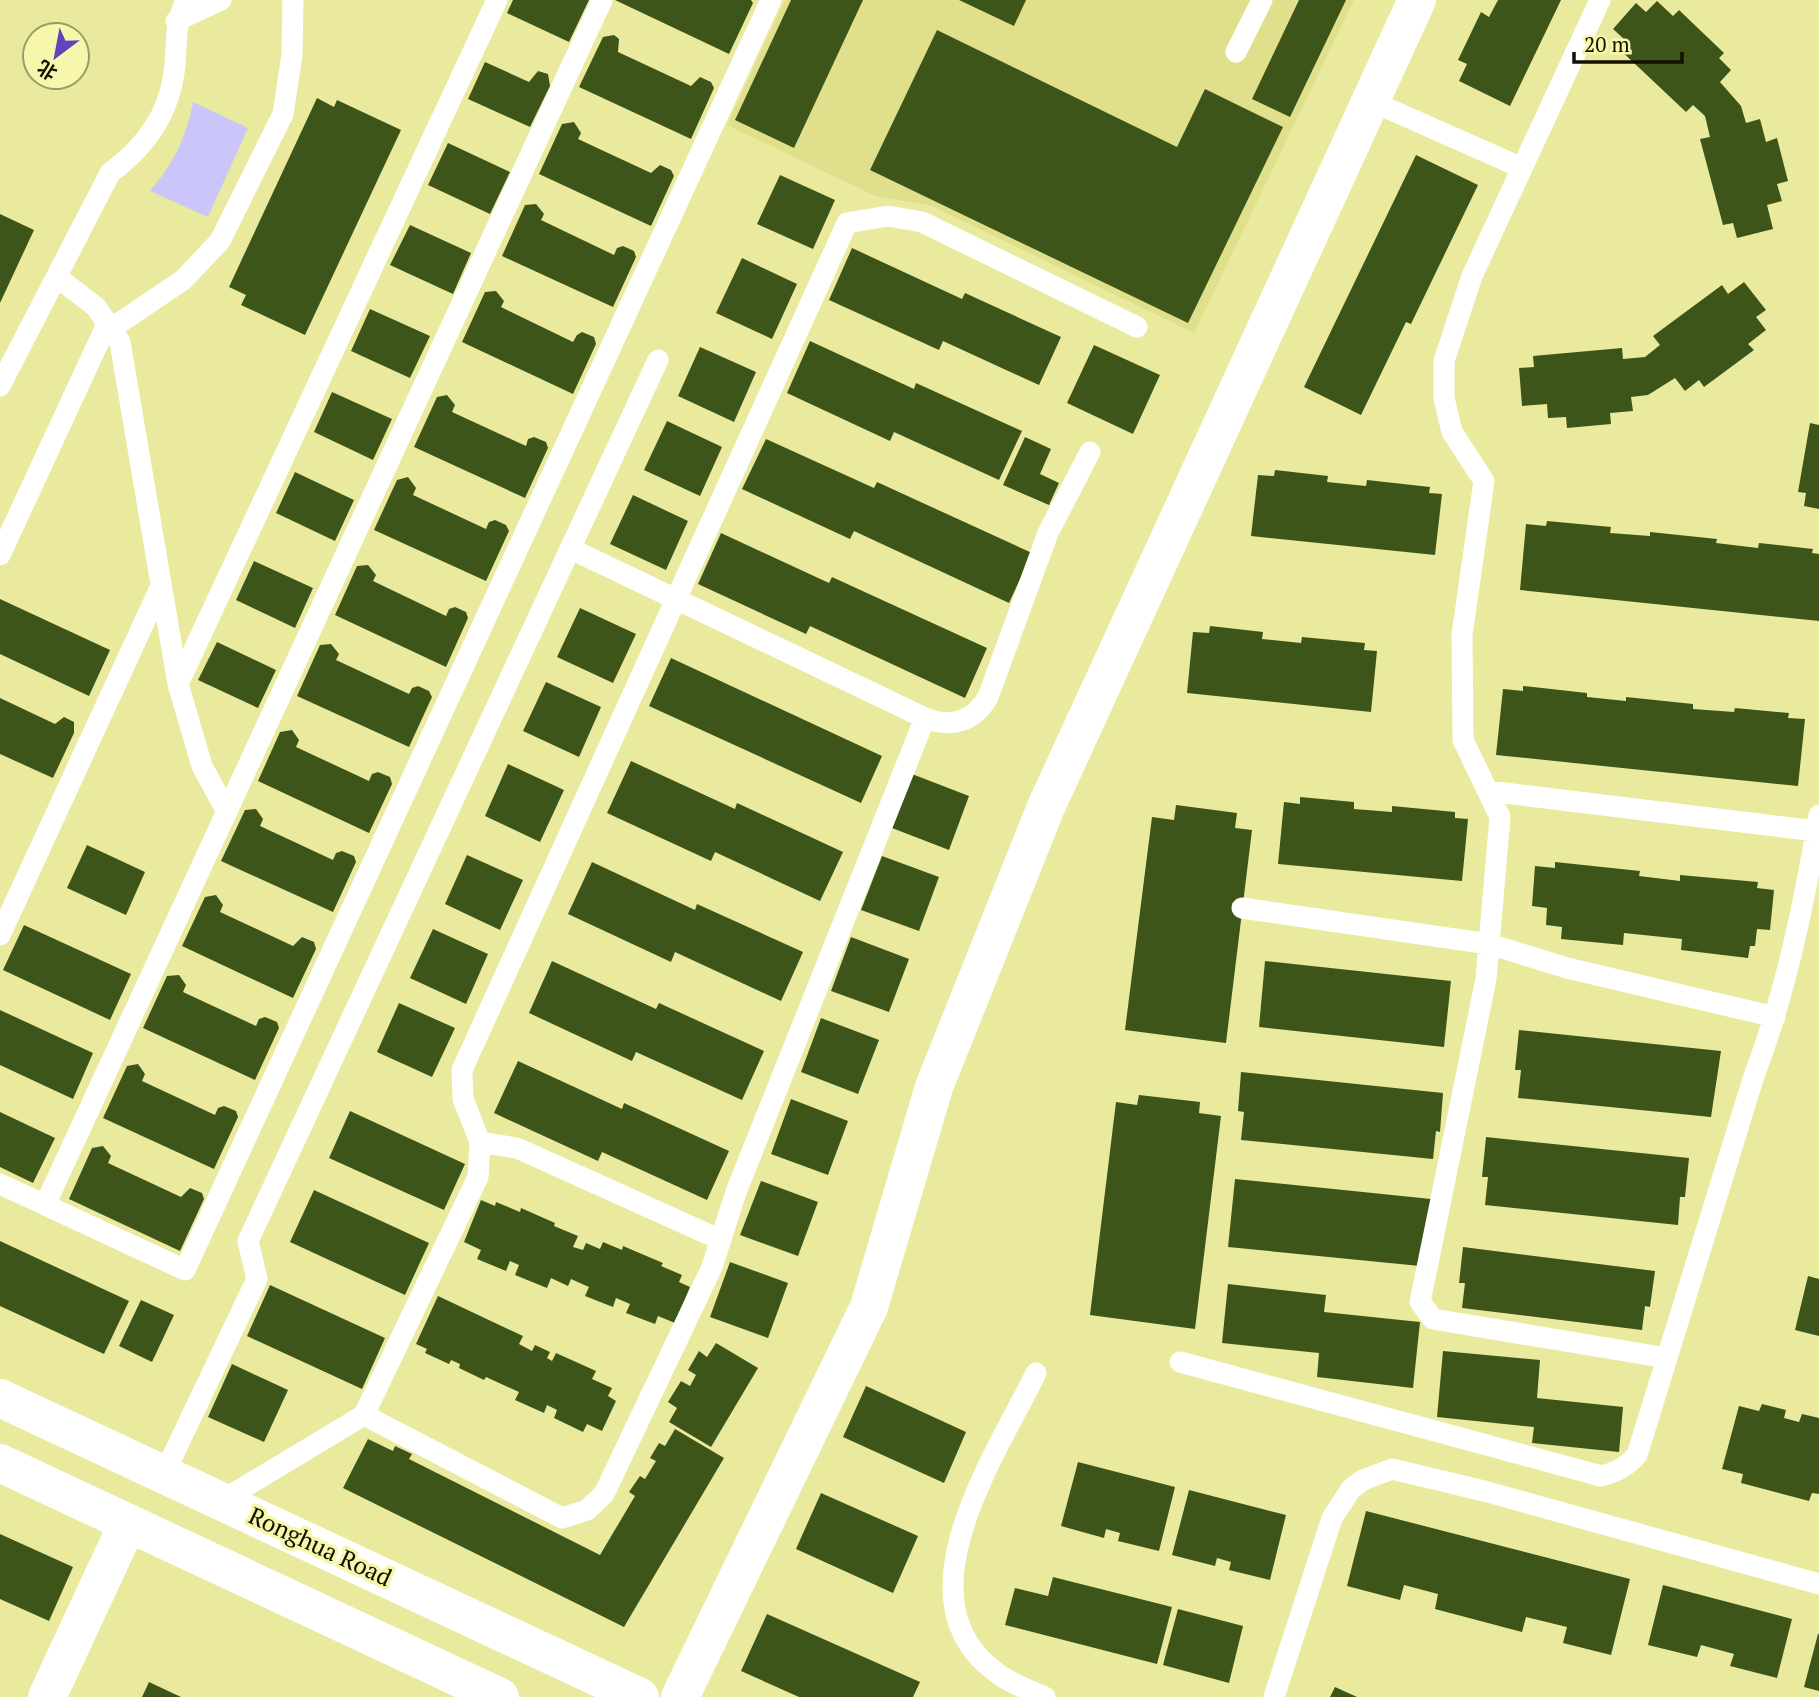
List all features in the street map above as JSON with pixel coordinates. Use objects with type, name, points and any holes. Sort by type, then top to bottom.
[{"type":"street","points":[[680,1697],[869,1307],[934,1087],[1046,807],[1417,0]]},
{"type":"street","name":"Ronghua Road","points":[[0,1398],[640,1697]]},
{"type":"street","points":[[0,1463],[500,1697]]},
{"type":"street","points":[[47,1697],[128,1523]]},
{"type":"lane","points":[[0,386],[110,173],[131,158],[159,122],[173,84],[176,21],[186,0]]},
{"type":"lane","points":[[176,21],[221,0]]},
{"type":"lane","points":[[0,555],[110,325],[183,280],[220,242],[283,114],[292,54],[293,0]]},
{"type":"lane","points":[[178,684],[497,0]]},
{"type":"lane","points":[[45,1205],[602,0]]},
{"type":"lane","points":[[0,1184],[184,1270],[771,0]]},
{"type":"lane","points":[[1236,52],[1262,0]]},
{"type":"lane","points":[[1600,0],[1472,276],[1444,361],[1444,398],[1452,432],[1484,481],[1462,635],[1463,740],[1500,817],[1486,979],[1420,1302],[1433,1319],[1667,1358]]},
{"type":"lane","points":[[1371,101],[1522,168]]},
{"type":"lane","points":[[221,1501],[364,1415],[478,1177],[480,1142],[463,1099],[462,1070],[847,223],[888,216],[922,222],[1137,327]]},
{"type":"lane","points":[[57,277],[78,290],[110,325],[120,342],[178,684],[202,766],[227,812]]},
{"type":"lane","points":[[164,1475],[257,1279],[248,1241],[658,359]]},
{"type":"lane","points":[[570,549],[925,718],[953,724],[967,720],[983,707],[1048,533],[1090,452]]},
{"type":"lane","points":[[0,935],[161,586]]},
{"type":"lane","points":[[364,1415],[562,1518],[587,1510],[604,1494],[712,1267],[736,1192],[925,718]]},
{"type":"lane","points":[[1180,1362],[1601,1476],[1620,1471],[1637,1455],[1787,977],[1818,823],[1488,791]]},
{"type":"lane","points":[[1242,908],[1489,944],[1567,968],[1775,1017]]},
{"type":"lane","points":[[480,1142],[517,1148],[721,1240]]},
{"type":"lane","points":[[1036,1373],[966,1516],[954,1560],[953,1590],[956,1616],[963,1632],[983,1661],[1012,1682],[1045,1697]]},
{"type":"lane","points":[[1274,1697],[1332,1518],[1351,1489],[1363,1480],[1392,1469],[1484,1491],[1819,1584]]},
{"type":"shaded area","points":[[785,0],[1354,0],[1194,333],[932,206],[875,196],[727,125]]},
{"type":"shaded area","points":[[193,102],[248,128],[208,217],[150,191],[178,150]]},
{"type":"building","points":[[513,0],[589,0],[569,42],[507,13]]},
{"type":"building","points":[[615,0],[751,0],[753,3],[729,54]]},
{"type":"building","points":[[791,0],[863,0],[794,148],[735,120]]},
{"type":"building","points":[[959,0],[1026,0],[1014,26]]},
{"type":"building","points":[[1299,0],[1346,0],[1290,117],[1252,99]]},
{"type":"building","points":[[1498,0],[1561,0],[1510,106],[1459,81],[1467,64],[1458,60],[1481,12],[1489,17]]},
{"type":"building","points":[[1657,1],[1673,16],[1679,10],[1724,53],[1719,58],[1731,70],[1720,82],[1741,106],[1746,123],[1760,119],[1766,142],[1777,138],[1788,181],[1777,184],[1782,201],[1767,205],[1773,229],[1737,238],[1733,223],[1723,225],[1700,139],[1710,137],[1705,116],[1693,105],[1686,112],[1617,47],[1624,39],[1613,29],[1636,3],[1646,12]]},
{"type":"building","points":[[937,30],[1177,147],[1205,89],[1283,127],[1188,323],[870,170]]},
{"type":"building","points":[[614,35],[619,39],[618,52],[691,86],[700,77],[711,82],[714,88],[691,139],[579,87],[603,37]]},
{"type":"building","points":[[485,62],[529,82],[538,71],[548,74],[550,86],[530,127],[468,99]]},
{"type":"building","points":[[317,98],[334,107],[337,100],[401,130],[305,335],[241,305],[246,295],[229,287]]},
{"type":"building","points":[[574,122],[581,133],[578,139],[651,173],[660,165],[671,170],[674,176],[651,226],[539,174],[562,124]]},
{"type":"building","points":[[448,143],[510,172],[490,214],[428,185]]},
{"type":"building","points":[[1416,155],[1478,185],[1411,324],[1406,322],[1361,415],[1304,387]]},
{"type":"building","points":[[780,175],[835,200],[813,249],[757,224]]},
{"type":"building","points":[[536,204],[544,214],[541,220],[614,255],[617,248],[623,246],[634,251],[636,257],[613,307],[502,256],[525,205]]},
{"type":"building","points":[[0,214],[34,230],[0,303]]},
{"type":"building","points":[[410,225],[471,253],[453,294],[390,265]]},
{"type":"building","points":[[852,248],[962,299],[965,293],[1061,337],[1039,385],[943,341],[939,350],[829,300]]},
{"type":"building","points":[[742,258],[797,284],[772,339],[716,313]]},
{"type":"building","points":[[1744,282],[1766,310],[1756,317],[1766,330],[1748,344],[1754,350],[1704,387],[1699,380],[1685,391],[1675,378],[1648,395],[1631,397],[1633,411],[1610,413],[1611,424],[1567,428],[1566,417],[1548,418],[1547,404],[1522,406],[1519,368],[1534,367],[1533,356],[1622,348],[1623,359],[1645,357],[1660,345],[1653,336],[1722,285],[1728,294]]},
{"type":"building","points":[[496,291],[504,301],[501,307],[573,342],[582,332],[594,337],[596,344],[573,394],[462,342],[485,292]]},
{"type":"building","points":[[370,309],[430,336],[410,378],[351,351]]},
{"type":"building","points":[[810,341],[914,389],[916,383],[1022,431],[999,480],[894,432],[890,441],[787,393]]},
{"type":"building","points":[[1094,345],[1160,375],[1133,434],[1067,403]]},
{"type":"building","points":[[700,347],[756,372],[734,422],[678,396]]},
{"type":"building","points":[[332,392],[392,419],[373,460],[314,432]]},
{"type":"building","points":[[447,395],[455,405],[452,412],[526,446],[528,439],[534,437],[546,442],[548,448],[525,498],[414,447],[437,397]]},
{"type":"building","points":[[667,421],[722,447],[700,496],[644,470]]},
{"type":"building","points":[[1810,423],[1819,425],[1819,509],[1804,506],[1806,493],[1798,492]]},
{"type":"building","points":[[1025,437],[1051,449],[1040,474],[1059,483],[1049,505],[1003,485]]},
{"type":"building","points":[[766,439],[874,488],[877,482],[1032,553],[1009,603],[854,531],[850,539],[742,489]]},
{"type":"building","points":[[1275,470],[1328,476],[1327,482],[1366,486],[1367,480],[1430,487],[1429,493],[1442,494],[1435,555],[1251,536],[1258,475],[1274,476]]},
{"type":"building","points":[[295,472],[354,500],[335,541],[276,513]]},
{"type":"building","points":[[408,477],[416,488],[413,495],[486,529],[489,522],[495,520],[506,525],[509,531],[486,581],[374,530],[397,480]]},
{"type":"building","points":[[633,495],[688,521],[666,570],[610,544]]},
{"type":"building","points":[[1547,521],[1611,527],[1610,533],[1650,536],[1650,532],[1717,539],[1716,543],[1758,548],[1759,543],[1813,549],[1812,553],[1819,554],[1819,621],[1520,590],[1526,524],[1546,526]]},
{"type":"building","points":[[721,533],[829,583],[832,577],[987,648],[965,698],[810,626],[806,634],[698,584]]},
{"type":"building","points":[[254,561],[313,588],[295,628],[236,600]]},
{"type":"building","points":[[368,565],[376,575],[373,581],[446,616],[449,609],[455,607],[466,612],[468,618],[446,667],[335,615],[357,566]]},
{"type":"building","points":[[0,599],[110,650],[89,696],[0,654]]},
{"type":"building","points":[[580,608],[636,634],[613,683],[557,657]]},
{"type":"building","points":[[1210,626],[1263,632],[1262,639],[1301,643],[1302,637],[1365,643],[1364,650],[1377,651],[1371,712],[1187,693],[1193,632],[1209,633]]},
{"type":"building","points":[[217,642],[276,670],[258,708],[198,680]]},
{"type":"building","points":[[331,644],[339,654],[336,660],[409,694],[412,688],[418,686],[429,691],[432,697],[409,747],[297,696],[320,645]]},
{"type":"building","points":[[671,658],[882,756],[861,803],[649,706]]},
{"type":"building","points":[[546,682],[601,707],[579,757],[523,731]]},
{"type":"building","points":[[1523,686],[1587,693],[1587,697],[1626,701],[1626,697],[1693,704],[1693,709],[1734,712],[1735,708],[1789,713],[1788,718],[1805,719],[1798,786],[1496,755],[1503,689],[1523,691]]},
{"type":"building","points":[[0,698],[55,724],[64,717],[74,722],[74,733],[53,778],[0,754]]},
{"type":"building","points":[[292,730],[299,740],[296,747],[369,781],[372,774],[378,772],[390,777],[392,784],[369,833],[258,781],[280,732]]},
{"type":"building","points":[[631,761],[735,809],[737,803],[843,852],[820,901],[715,852],[711,861],[607,813]]},
{"type":"building","points":[[508,764],[564,790],[540,842],[485,816]]},
{"type":"building","points":[[912,774],[969,796],[949,850],[892,828]]},
{"type":"building","points":[[1300,797],[1354,802],[1354,809],[1392,812],[1392,806],[1455,812],[1455,818],[1468,819],[1462,881],[1278,864],[1284,802],[1300,804]]},
{"type":"building","points":[[1176,805],[1237,813],[1235,828],[1252,830],[1226,1043],[1125,1030],[1152,817],[1174,820]]},
{"type":"building","points":[[256,809],[263,819],[260,826],[333,860],[336,853],[342,851],[354,856],[356,862],[333,912],[221,861],[245,810]]},
{"type":"building","points":[[87,845],[145,872],[126,915],[67,888]]},
{"type":"building","points":[[467,855],[523,880],[500,930],[445,904]]},
{"type":"building","points":[[882,856],[939,877],[919,931],[861,910]]},
{"type":"building","points":[[592,862],[695,910],[697,904],[803,952],[781,1001],[675,952],[671,962],[568,914]]},
{"type":"building","points":[[1555,862],[1640,871],[1639,876],[1680,881],[1680,875],[1758,882],[1757,888],[1774,890],[1770,930],[1757,929],[1755,946],[1750,946],[1748,958],[1681,950],[1682,939],[1624,933],[1623,945],[1561,939],[1562,927],[1546,925],[1547,908],[1532,906],[1535,866],[1555,868]]},
{"type":"building","points":[[216,895],[223,905],[220,912],[293,946],[302,937],[314,942],[316,949],[293,998],[182,946],[205,897]]},
{"type":"building","points":[[24,925],[131,974],[110,1020],[3,970]]},
{"type":"building","points":[[433,929],[488,954],[466,1004],[410,978]]},
{"type":"building","points":[[851,937],[909,959],[889,1012],[831,991]]},
{"type":"building","points":[[552,961],[656,1009],[659,1003],[764,1051],[742,1100],[636,1052],[632,1061],[529,1013]]},
{"type":"building","points":[[1265,961],[1451,981],[1444,1047],[1259,1027]]},
{"type":"building","points":[[179,975],[186,985],[183,992],[256,1026],[259,1019],[265,1017],[277,1022],[279,1028],[255,1080],[143,1028],[167,976]]},
{"type":"building","points":[[399,1003],[455,1028],[432,1077],[377,1052]]},
{"type":"building","points":[[0,1010],[93,1053],[73,1099],[0,1065]]},
{"type":"building","points":[[821,1018],[879,1040],[858,1094],[801,1072]]},
{"type":"building","points":[[1519,1030],[1721,1051],[1711,1117],[1518,1098],[1521,1070],[1515,1070]]},
{"type":"building","points":[[518,1061],[622,1109],[624,1103],[729,1151],[707,1200],[602,1152],[598,1161],[494,1113]]},
{"type":"building","points":[[138,1064],[145,1074],[142,1081],[215,1115],[218,1108],[224,1106],[236,1111],[238,1117],[214,1169],[103,1118],[127,1066]]},
{"type":"building","points":[[1241,1072],[1443,1093],[1440,1132],[1436,1131],[1433,1159],[1241,1140],[1244,1112],[1238,1111]]},
{"type":"building","points":[[1139,1095],[1200,1102],[1199,1113],[1221,1116],[1195,1329],[1090,1315],[1116,1102],[1137,1105]]},
{"type":"building","points":[[791,1099],[848,1121],[828,1175],[771,1154]]},
{"type":"building","points":[[350,1111],[465,1164],[444,1210],[329,1158]]},
{"type":"building","points":[[0,1112],[55,1138],[33,1183],[0,1167]]},
{"type":"building","points":[[1486,1137],[1689,1158],[1685,1197],[1680,1197],[1678,1225],[1485,1205],[1488,1177],[1482,1177]]},
{"type":"building","points":[[103,1146],[111,1156],[108,1163],[181,1197],[190,1188],[202,1193],[204,1199],[180,1251],[69,1199],[92,1148]]},
{"type":"building","points":[[1235,1179],[1431,1199],[1420,1266],[1228,1247]]},
{"type":"building","points":[[761,1181],[818,1202],[798,1256],[740,1235]]},
{"type":"building","points":[[314,1190],[429,1243],[405,1295],[290,1242]]},
{"type":"building","points":[[481,1200],[495,1206],[496,1202],[520,1212],[521,1208],[555,1223],[554,1226],[578,1236],[573,1247],[583,1250],[586,1243],[600,1249],[603,1242],[622,1250],[623,1246],[663,1263],[661,1266],[682,1275],[679,1282],[690,1287],[675,1323],[658,1316],[655,1324],[626,1313],[630,1304],[616,1298],[613,1307],[585,1296],[589,1287],[571,1279],[568,1286],[551,1278],[547,1288],[515,1275],[519,1265],[510,1261],[506,1271],[477,1259],[481,1250],[464,1242]]},
{"type":"building","points":[[0,1241],[129,1301],[104,1354],[0,1306]]},
{"type":"building","points":[[1463,1247],[1655,1271],[1650,1307],[1645,1306],[1642,1330],[1462,1308],[1465,1283],[1459,1283]]},
{"type":"building","points":[[730,1262],[788,1283],[768,1338],[710,1317]]},
{"type":"building","points":[[1808,1276],[1819,1279],[1819,1336],[1795,1330]]},
{"type":"building","points":[[1228,1284],[1326,1295],[1324,1312],[1420,1322],[1413,1388],[1317,1377],[1319,1353],[1222,1343]]},
{"type":"building","points":[[270,1285],[385,1338],[362,1389],[247,1336]]},
{"type":"building","points":[[438,1296],[523,1336],[519,1344],[532,1351],[535,1345],[550,1352],[547,1358],[552,1361],[556,1353],[596,1371],[592,1379],[612,1388],[608,1396],[616,1401],[602,1431],[587,1424],[583,1432],[554,1418],[557,1410],[547,1405],[544,1413],[515,1400],[519,1392],[486,1377],[484,1380],[459,1368],[460,1364],[451,1360],[449,1364],[425,1353],[427,1349],[416,1344]]},
{"type":"building","points":[[141,1300],[174,1315],[152,1362],[119,1346]]},
{"type":"building","points":[[716,1343],[758,1368],[711,1447],[669,1422],[677,1408],[668,1402],[681,1381],[690,1386],[696,1375],[688,1370],[699,1351],[707,1357]]},
{"type":"building","points":[[1443,1351],[1540,1360],[1537,1398],[1623,1407],[1619,1452],[1532,1443],[1534,1427],[1437,1417]]},
{"type":"building","points":[[232,1364],[288,1390],[264,1442],[208,1417]]},
{"type":"building","points":[[866,1386],[966,1432],[944,1483],[843,1437]]},
{"type":"building","points":[[1762,1404],[1786,1410],[1784,1418],[1799,1422],[1802,1414],[1819,1418],[1819,1494],[1812,1493],[1809,1501],[1741,1483],[1743,1474],[1722,1469],[1739,1406],[1759,1411]]},
{"type":"building","points":[[675,1429],[724,1458],[624,1627],[343,1488],[368,1439],[393,1451],[395,1446],[412,1454],[409,1459],[600,1555],[635,1496],[629,1492],[640,1476],[645,1479],[656,1461],[650,1458],[659,1443],[665,1446]]},
{"type":"building","points":[[1078,1462],[1175,1487],[1159,1551],[1118,1541],[1120,1533],[1106,1529],[1104,1538],[1061,1526]]},
{"type":"building","points":[[1189,1490],[1286,1515],[1270,1580],[1229,1570],[1231,1562],[1217,1558],[1215,1566],[1172,1555]]},
{"type":"building","points":[[821,1493],[918,1536],[893,1593],[796,1549]]},
{"type":"building","points":[[1366,1511],[1630,1579],[1611,1655],[1563,1643],[1567,1627],[1526,1617],[1522,1632],[1435,1609],[1438,1594],[1404,1585],[1400,1600],[1347,1586]]},
{"type":"building","points":[[0,1534],[73,1567],[49,1621],[0,1599]]},
{"type":"building","points":[[1053,1577],[1172,1607],[1157,1664],[1005,1625],[1015,1588],[1048,1596]]},
{"type":"building","points":[[1663,1585],[1792,1619],[1777,1678],[1730,1666],[1734,1654],[1701,1645],[1697,1657],[1648,1645]]},
{"type":"building","points":[[1178,1609],[1243,1626],[1229,1683],[1163,1665]]},
{"type":"building","points":[[767,1614],[920,1682],[913,1697],[799,1697],[741,1671]]},
{"type":"building","points":[[1819,1634],[1819,1691],[1804,1687]]},
{"type":"building","points":[[149,1682],[181,1697],[142,1697]]},
{"type":"building","points":[[1335,1687],[1357,1697],[1330,1697]]}]
